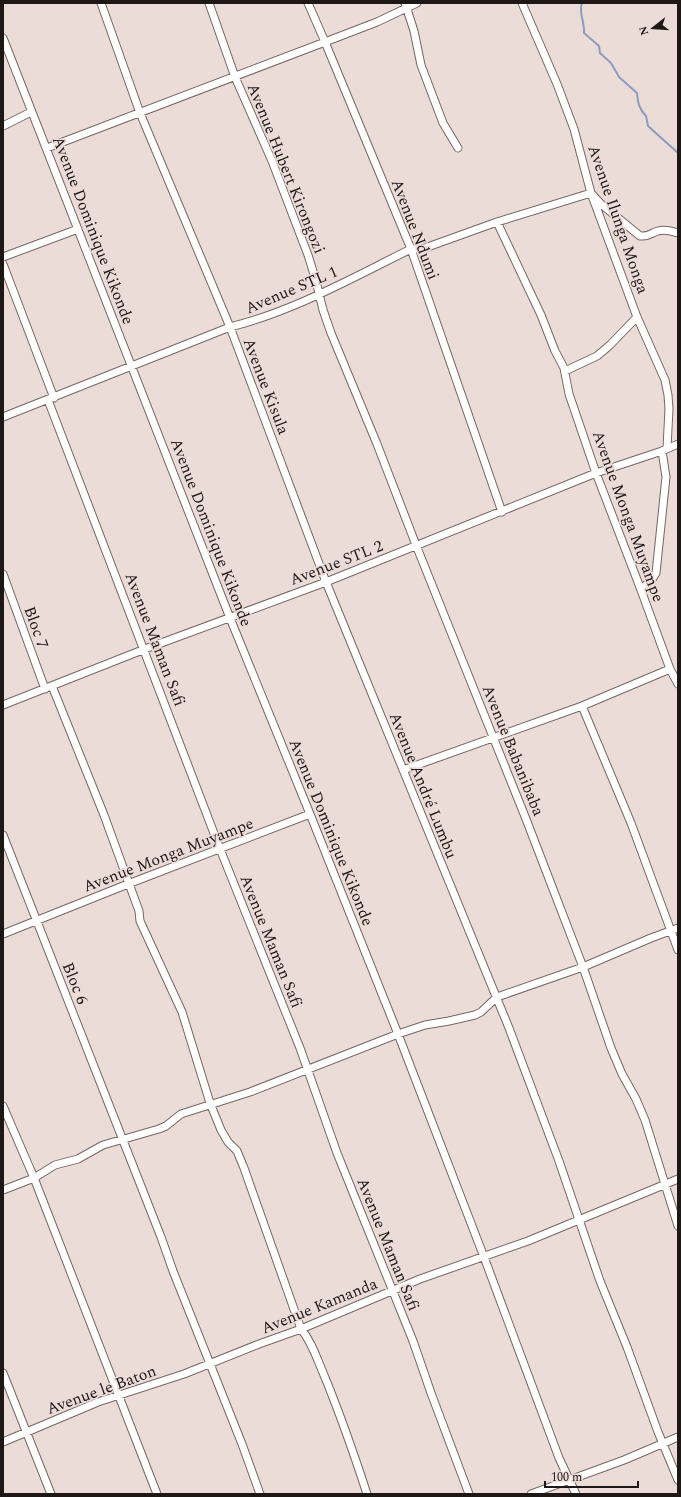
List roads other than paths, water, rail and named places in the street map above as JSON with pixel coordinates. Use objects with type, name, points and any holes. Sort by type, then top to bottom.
[{"type":"street","name":"Avenue Kisula","points":[[101,3],[140,113],[230,327],[326,582]]},
{"type":"street","name":"Avenue Hubert Kirongozi","points":[[209,3],[235,77],[272,160],[308,254],[331,333],[377,444],[416,546]]},
{"type":"street","name":"Avenue Ndumi","points":[[308,3],[411,249],[502,512]]},
{"type":"street","points":[[47,148],[377,22],[406,6],[418,3]]},
{"type":"street","name":"Avenue Ilunga Monga","points":[[522,3],[557,84],[574,129],[592,193],[637,318],[665,380],[669,409],[665,450],[666,477],[656,573],[641,590]]},
{"type":"street","points":[[406,6],[414,31],[418,55],[437,109],[443,123],[458,148]]},
{"type":"street","name":"Avenue Dominique Kikonde","points":[[3,38],[230,618],[398,1034],[484,1257],[559,1458],[576,1494]]},
{"type":"street","points":[[3,126],[31,112]]},
{"type":"street","points":[[592,193],[601,204],[640,236],[647,237],[659,230],[671,230],[678,233]]},
{"type":"street","name":"Avenue STL 1","points":[[3,418],[230,327],[251,322],[319,295],[411,249],[422,249],[497,222],[592,193]]},
{"type":"street","name":"Avenue Monga Muyampe","points":[[497,222],[542,315],[555,351],[565,371],[569,394],[596,473],[670,670]]},
{"type":"street","points":[[3,257],[78,229]]},
{"type":"street","name":"Avenue Maman Safi","points":[[3,264],[51,399],[220,849],[300,1048],[337,1153],[392,1290],[469,1494]]},
{"type":"street","points":[[630,324],[632,304]]},
{"type":"street","points":[[565,371],[597,356],[637,318]]},
{"type":"street","name":"Avenue STL 2","points":[[3,706],[145,649],[326,582],[596,473],[665,450],[678,444]]},
{"type":"street","name":"Avenue Babanibaba","points":[[416,546],[494,738],[583,966],[610,1048],[645,1120],[678,1226]]},
{"type":"street","name":"Bloc 7","points":[[3,574],[48,688],[104,815],[139,911],[140,921],[182,1012],[210,1103],[225,1137],[237,1151],[242,1162],[301,1329],[312,1345],[351,1445],[367,1494]]},
{"type":"street","name":"Avenue André Lumbu","points":[[326,582],[530,1081],[600,1281],[627,1347],[662,1443],[678,1480]]},
{"type":"street","points":[[403,770],[582,706],[670,670],[676,676],[678,684]]},
{"type":"street","points":[[582,706],[631,823],[678,950]]},
{"type":"street","name":"Avenue Monga Muyampe","points":[[3,934],[310,814]]},
{"type":"street","name":"Bloc 6","points":[[3,835],[161,1237],[173,1272],[242,1444],[260,1494]]},
{"type":"street","points":[[3,1190],[34,1178],[54,1165],[78,1159],[103,1145],[159,1129],[166,1126],[181,1114],[210,1103],[244,1094],[398,1034],[425,1025],[475,1015],[481,1012],[497,998],[678,928]]},
{"type":"street","points":[[3,1106],[34,1178],[156,1494]]},
{"type":"street","points":[[484,1257],[528,1241],[678,1180]]},
{"type":"street","name":"Avenue Kamanda","points":[[210,1363],[301,1329],[392,1290],[484,1257]]},
{"type":"street","name":"Avenue le Baton","points":[[3,1442],[28,1433],[98,1402],[184,1374],[210,1363]]},
{"type":"street","points":[[3,1373],[51,1494]]},
{"type":"street","points":[[531,1494],[678,1437]]},
{"type":"waterway","points":[[582,3],[581,10],[584,33],[599,46],[600,53],[611,63],[619,77],[637,93],[639,106],[646,116],[648,126],[678,153]]}]
